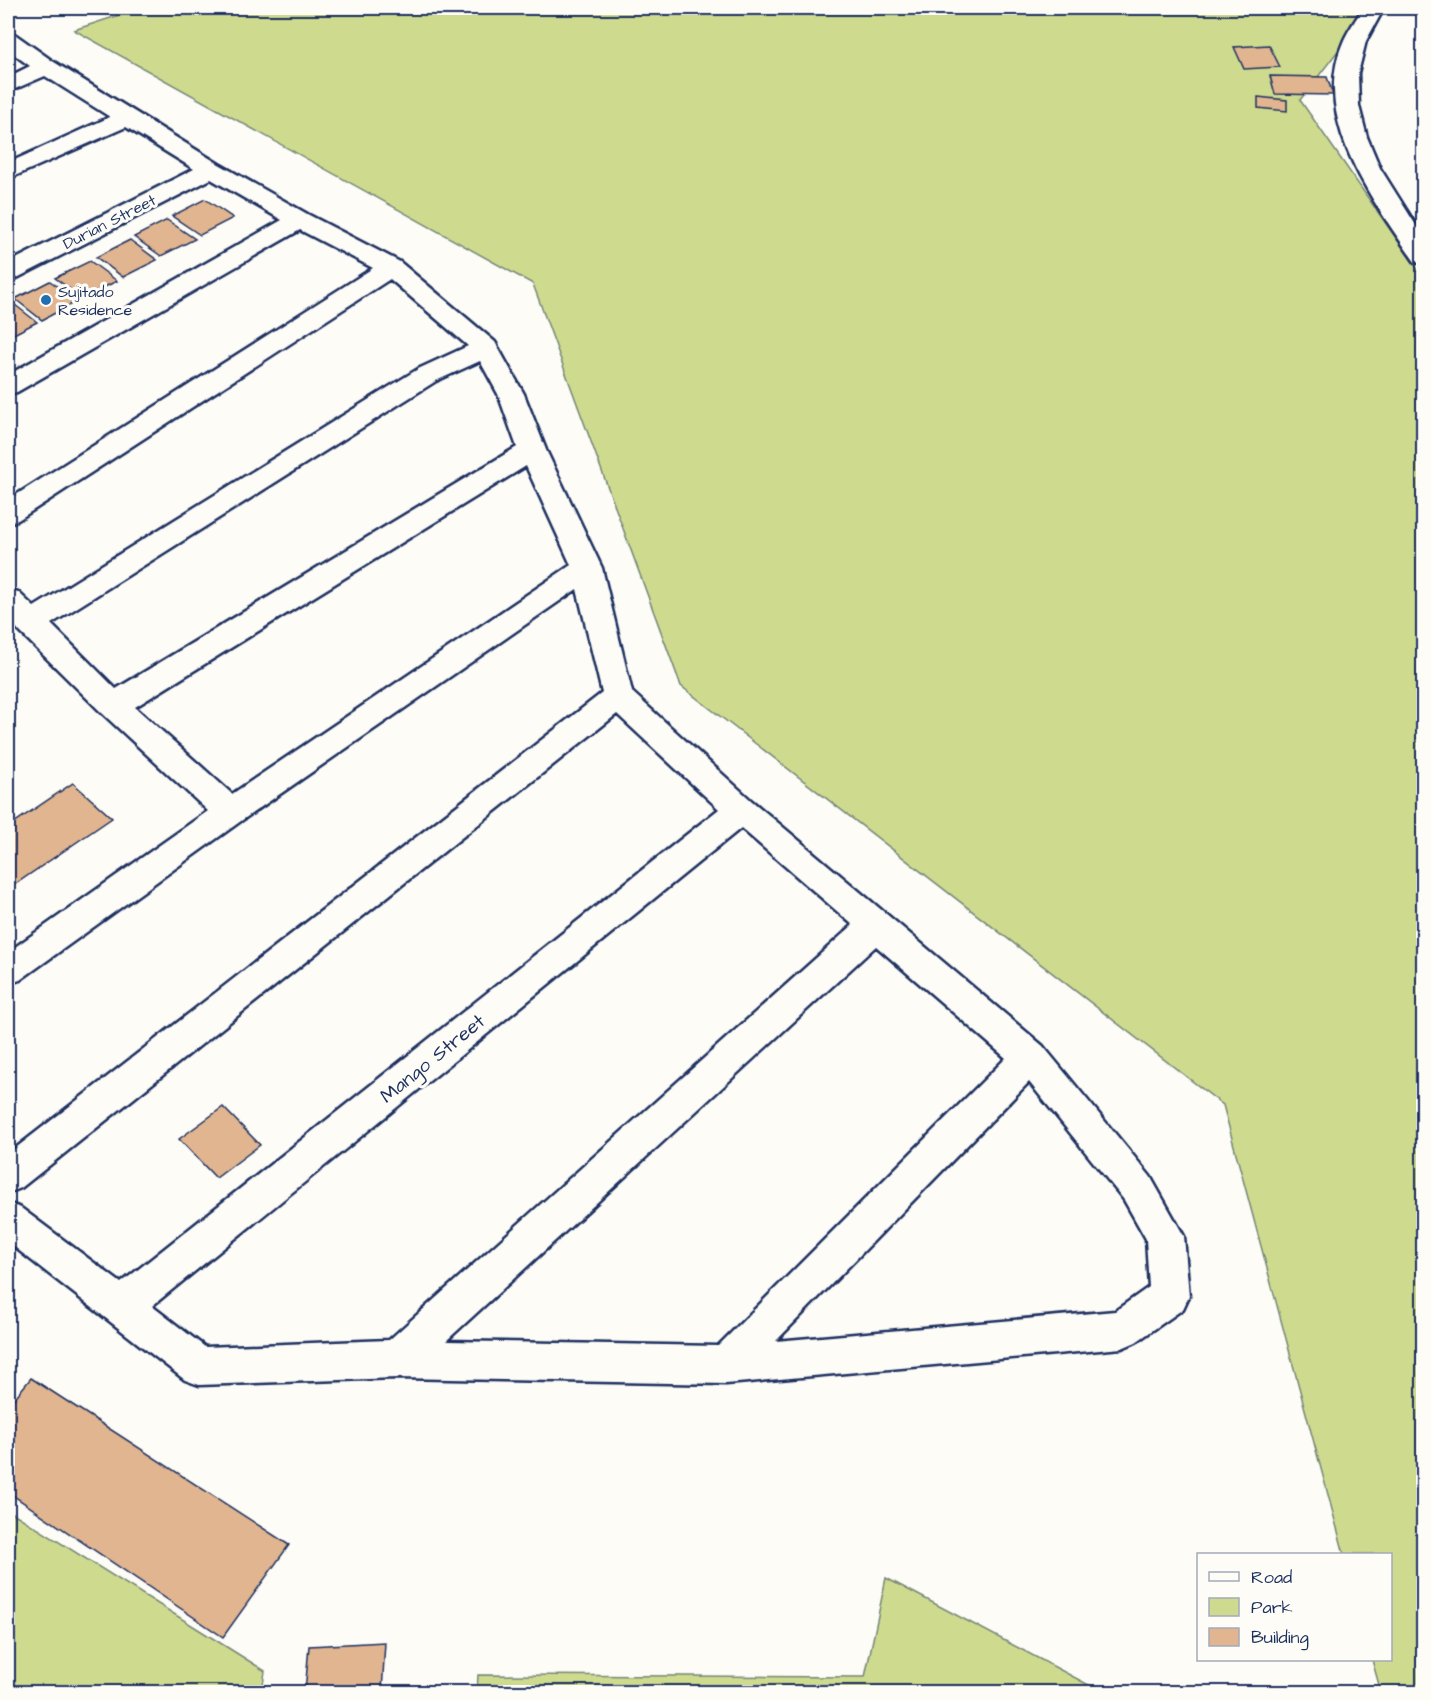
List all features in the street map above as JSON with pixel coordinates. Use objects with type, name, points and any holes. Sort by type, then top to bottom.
[{"type":"street","points":[[1373,8],[1363,21],[1348,63],[1345,106],[1361,156],[1370,174],[1384,200],[1424,257]]},
{"type":"street","points":[[8,40],[126,118],[211,169],[300,220],[392,267],[486,348],[510,394],[532,450],[587,568],[618,697],[741,810],[877,924],[1030,1058],[1137,1188],[1160,1226],[1165,1236],[1169,1296],[1122,1329],[726,1365],[398,1359],[199,1366],[123,1305],[8,1220]]},
{"type":"street","points":[[8,86],[46,67]]},
{"type":"street","points":[[8,172],[126,118]]},
{"type":"street","name":"Durian Street","points":[[8,273],[211,169]]},
{"type":"street","points":[[8,386],[300,220]]},
{"type":"street","points":[[8,513],[392,267]]},
{"type":"street","points":[[30,623],[427,375],[486,348]]},
{"type":"street","points":[[113,705],[532,450]]},
{"type":"street","points":[[8,970],[230,812],[587,568]]},
{"type":"street","points":[[8,599],[113,705],[230,812]]},
{"type":"street","points":[[8,1176],[618,697]]},
{"type":"street","name":"Mango Street","points":[[123,1305],[741,810]]},
{"type":"street","points":[[398,1359],[877,924]]},
{"type":"street","points":[[726,1365],[1030,1058]]},
{"type":"green space","points":[[141,8],[1371,8],[1300,100],[1423,277],[1423,1692],[1381,1692],[1372,1661],[1392,1661],[1392,1553],[1344,1553],[1223,1105],[681,686],[533,284],[74,30]]},
{"type":"green space","points":[[8,1510],[265,1671],[262,1692],[8,1692]]},
{"type":"green space","points":[[886,1578],[1102,1692],[477,1692],[478,1675],[865,1677]]},
{"type":"building","points":[[1269,45],[1280,67],[1244,69],[1234,47]]},
{"type":"building","points":[[1270,76],[1327,77],[1333,95],[1275,94]]},
{"type":"building","points":[[1258,97],[1287,100],[1287,111],[1258,108]]},
{"type":"building","points":[[205,199],[233,218],[200,235],[172,216]]},
{"type":"building","points":[[167,220],[195,239],[161,256],[134,237]]},
{"type":"building","points":[[130,240],[157,260],[123,277],[96,257]]},
{"type":"building","points":[[90,261],[117,281],[82,298],[55,278]]},
{"type":"building","name":"Sujitado Residence","points":[[50,281],[78,301],[42,320],[15,299]]},
{"type":"building","points":[[10,301],[37,322],[8,337],[8,302]]},
{"type":"building","points":[[73,783],[112,818],[8,889],[8,827]]},
{"type":"building","points":[[223,1107],[260,1145],[216,1178],[179,1139]]},
{"type":"building","points":[[31,1378],[289,1545],[223,1637],[8,1492],[8,1406]]},
{"type":"building","points":[[385,1642],[382,1692],[305,1692],[309,1646]]},
{"type":"place","name":"Sujitado Residence","points":[[46,300]]}]
